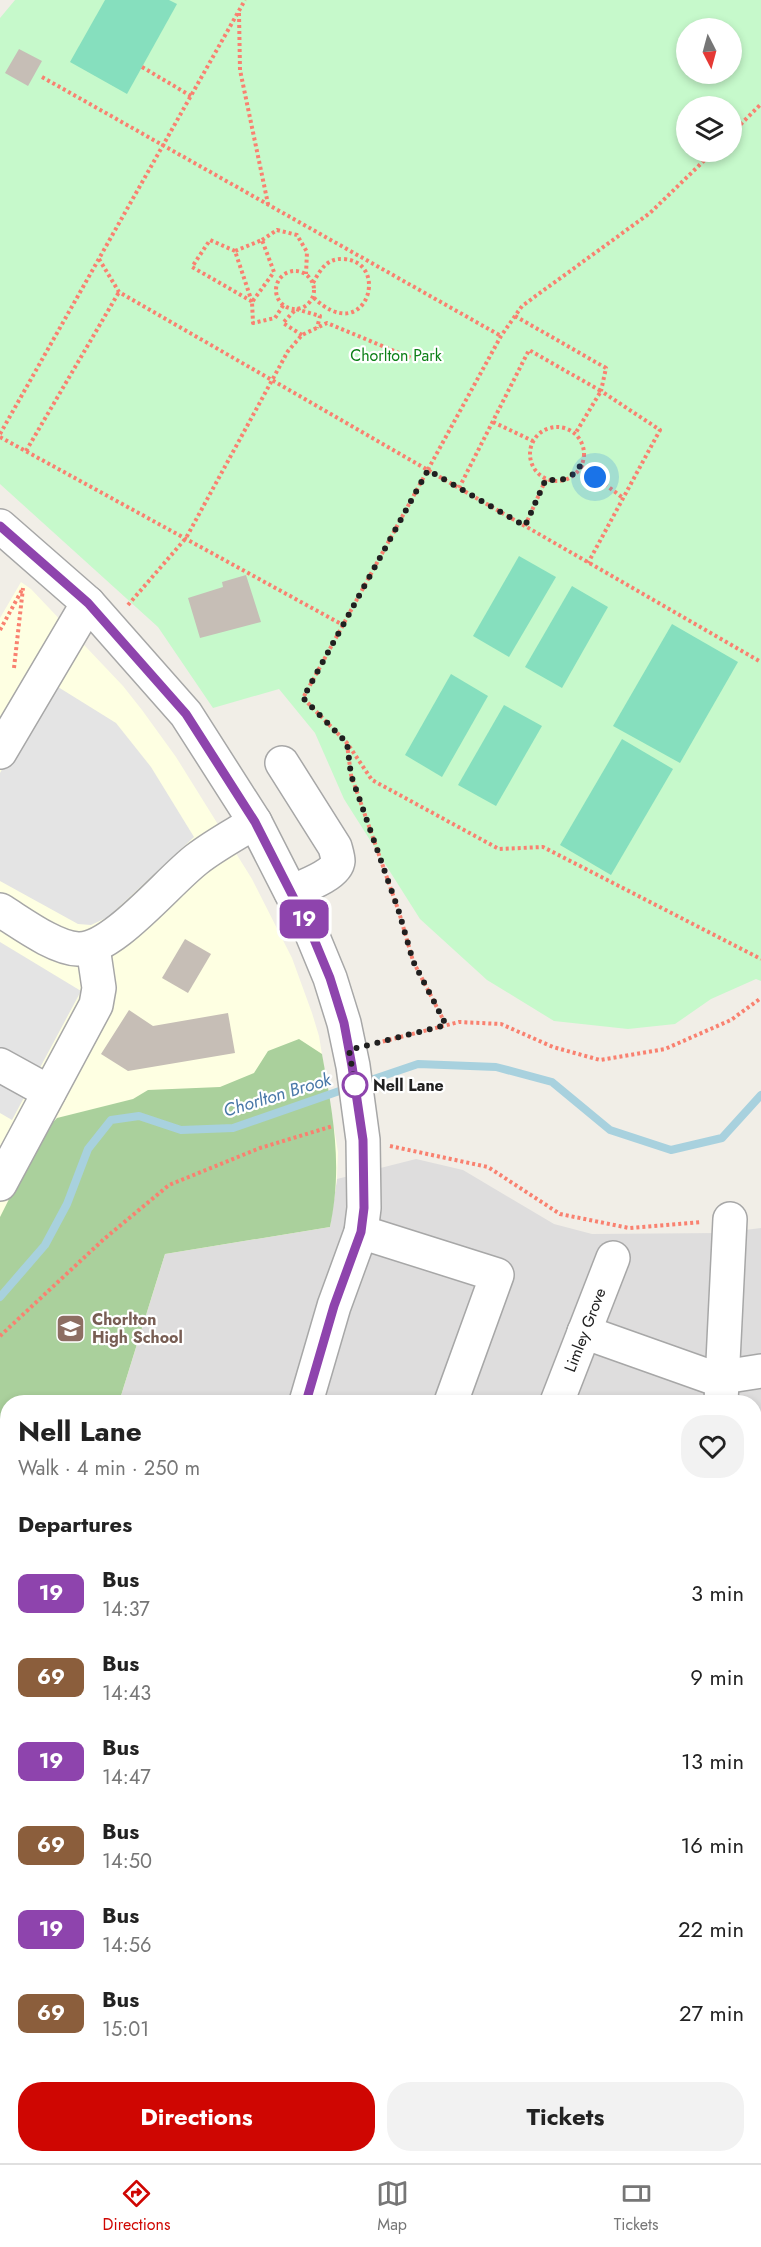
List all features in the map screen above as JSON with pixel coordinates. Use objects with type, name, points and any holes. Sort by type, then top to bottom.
[{"type":"street","points":[[5,541],[33,575],[99,614],[186,714],[255,822],[291,892],[330,978],[351,1058],[360,1119],[364,1208],[361,1232],[334,1306],[308,1395]]},
{"type":"street","points":[[0,752],[99,614]]},
{"type":"street","points":[[282,763],[335,847],[338,861],[336,868],[326,876],[291,892]]},
{"type":"street","points":[[0,910],[62,946],[78,949],[93,947],[117,932],[198,858],[255,822]]},
{"type":"street","points":[[0,1184],[96,1005],[99,988],[93,947]]},
{"type":"street","points":[[0,1065],[49,1092]]},
{"type":"street","points":[[722,1387],[730,1219]]},
{"type":"street","points":[[361,1232],[497,1275],[454,1395]]},
{"type":"street","name":"Limley Grove","points":[[559,1395],[613,1258]]},
{"type":"street","points":[[584,1332],[722,1387],[761,1371]]},
{"type":"path","points":[[245,0],[0,435],[343,625]]},
{"type":"path","points":[[239,11],[240,70],[268,204]]},
{"type":"path","points":[[142,67],[191,96]]},
{"type":"path","points":[[42,77],[501,336]]},
{"type":"path","points":[[742,123],[761,104]]},
{"type":"path","points":[[703,162],[650,213],[522,306],[515,315],[501,336],[303,698],[347,743],[372,780],[499,849],[543,847],[761,959]]},
{"type":"path","points":[[252,302],[192,267],[210,240],[235,251],[278,231],[297,235],[307,252],[306,274]]},
{"type":"path","points":[[252,302],[274,272],[262,240]]},
{"type":"path","points":[[235,251],[252,302],[253,322],[275,318],[284,304]]},
{"type":"path","points":[[99,259],[119,292],[761,662]]},
{"type":"path","points":[[302,335],[283,323],[296,309],[306,306],[313,297],[313,283],[318,272],[332,261],[349,260],[364,269],[370,287],[364,304],[348,313],[329,311],[320,316],[296,309],[284,304],[277,288],[282,276],[293,271],[306,274],[313,283]]},
{"type":"path","points":[[26,451],[119,292]]},
{"type":"path","points":[[313,297],[329,311]]},
{"type":"path","points":[[515,315],[606,368],[601,391],[575,434]]},
{"type":"path","points":[[317,328],[320,316]]},
{"type":"path","points":[[99,614],[186,538],[270,380],[288,351],[302,335],[327,323],[416,360]]},
{"type":"path","points":[[459,489],[529,350],[601,391],[660,430],[588,563]]},
{"type":"path","points":[[493,422],[533,441]]},
{"type":"path","points":[[552,427],[568,429],[575,434],[583,449],[580,466],[576,473],[562,480],[546,479],[533,467],[530,458],[533,441],[538,434],[552,427]]},
{"type":"path","points":[[580,466],[623,498]]},
{"type":"path","points":[[525,526],[546,479]]},
{"type":"path","points":[[0,630],[33,575]]},
{"type":"path","points":[[14,670],[33,575]]},
{"type":"path","points":[[347,743],[351,775],[399,912],[413,961],[446,1025]]},
{"type":"path","points":[[351,1058],[459,1022],[501,1024],[553,1047],[600,1060],[665,1049],[731,1020],[761,998]]},
{"type":"path","points":[[0,1336],[104,1239],[169,1185],[251,1151],[360,1119],[488,1167],[560,1214],[629,1228],[730,1219]]},
{"type":"shaded area","name":"Chorlton High School","points":[[21,582],[31,589],[123,686],[176,757],[252,879],[292,958],[319,1036],[338,1152],[337,1179],[330,1227],[165,1254],[121,1395],[0,1395],[0,618]]},
{"type":"shaded area","points":[[50,682],[116,723],[151,767],[194,837],[108,917],[91,925],[78,924],[0,881],[0,773]]},
{"type":"shaded area","points":[[0,942],[81,991],[12,1120],[0,1113]]},
{"type":"shaded area","points":[[416,1159],[463,1170],[554,1224],[592,1234],[721,1233],[761,1228],[761,1395],[121,1395],[165,1254],[330,1227],[337,1179]]},
{"type":"green space","name":"Chorlton Park","points":[[15,0],[761,0],[761,981],[756,979],[711,999],[675,1024],[628,1029],[554,1021],[487,980],[420,919],[344,799],[315,733],[279,689],[213,708],[158,627],[0,484],[0,18]]},
{"type":"green space","points":[[105,0],[169,0],[177,4],[127,94],[70,62]]},
{"type":"green space","points":[[519,556],[556,577],[509,657],[473,636]]},
{"type":"green space","points":[[572,586],[608,607],[562,688],[525,667]]},
{"type":"green space","points":[[672,624],[738,662],[680,763],[613,726]]},
{"type":"green space","points":[[451,674],[488,696],[442,777],[405,755]]},
{"type":"green space","points":[[504,705],[542,726],[496,806],[458,785]]},
{"type":"green space","points":[[622,739],[673,769],[611,875],[560,845]]},
{"type":"green space","points":[[299,1039],[322,1054],[330,1098],[336,1161],[334,1204],[330,1227],[165,1254],[121,1395],[0,1395],[0,1217],[42,1134],[57,1118],[133,1099],[148,1090],[220,1087],[254,1073],[268,1051]]},
{"type":"building","points":[[19,49],[42,61],[28,86],[5,73]]},
{"type":"building","points":[[246,575],[261,622],[200,638],[188,598],[223,587],[222,582]]},
{"type":"building","points":[[185,939],[211,954],[188,993],[162,978]]},
{"type":"building","points":[[129,1010],[153,1026],[228,1013],[235,1053],[128,1071],[101,1054]]},
{"type":"waterway","name":"Chorlton Brook","points":[[362,1083],[418,1064],[496,1067],[552,1082],[610,1130],[671,1150],[722,1138],[761,1095]]},
{"type":"waterway","name":"Chorlton Brook","points":[[0,1297],[45,1245],[67,1204],[88,1149],[111,1120],[139,1116],[181,1130],[233,1128],[348,1088]]},
{"type":"bus line","name":"19","points":[[0,526],[88,603],[138,656],[186,714],[255,822],[311,932],[330,978],[344,1023],[363,1140],[364,1208],[361,1232],[334,1306],[308,1395]]},
{"type":"place","name":"Nell Lane","points":[[355,1085]]},
{"type":"place","name":"Chorlton High School","points":[[71,1328]]},
{"type":"route","points":[[355,1085],[349,1050],[446,1025],[413,961],[399,912],[351,775],[347,743],[303,698],[428,470],[525,526],[546,479],[554,481],[570,477],[580,466],[595,477]]}]
